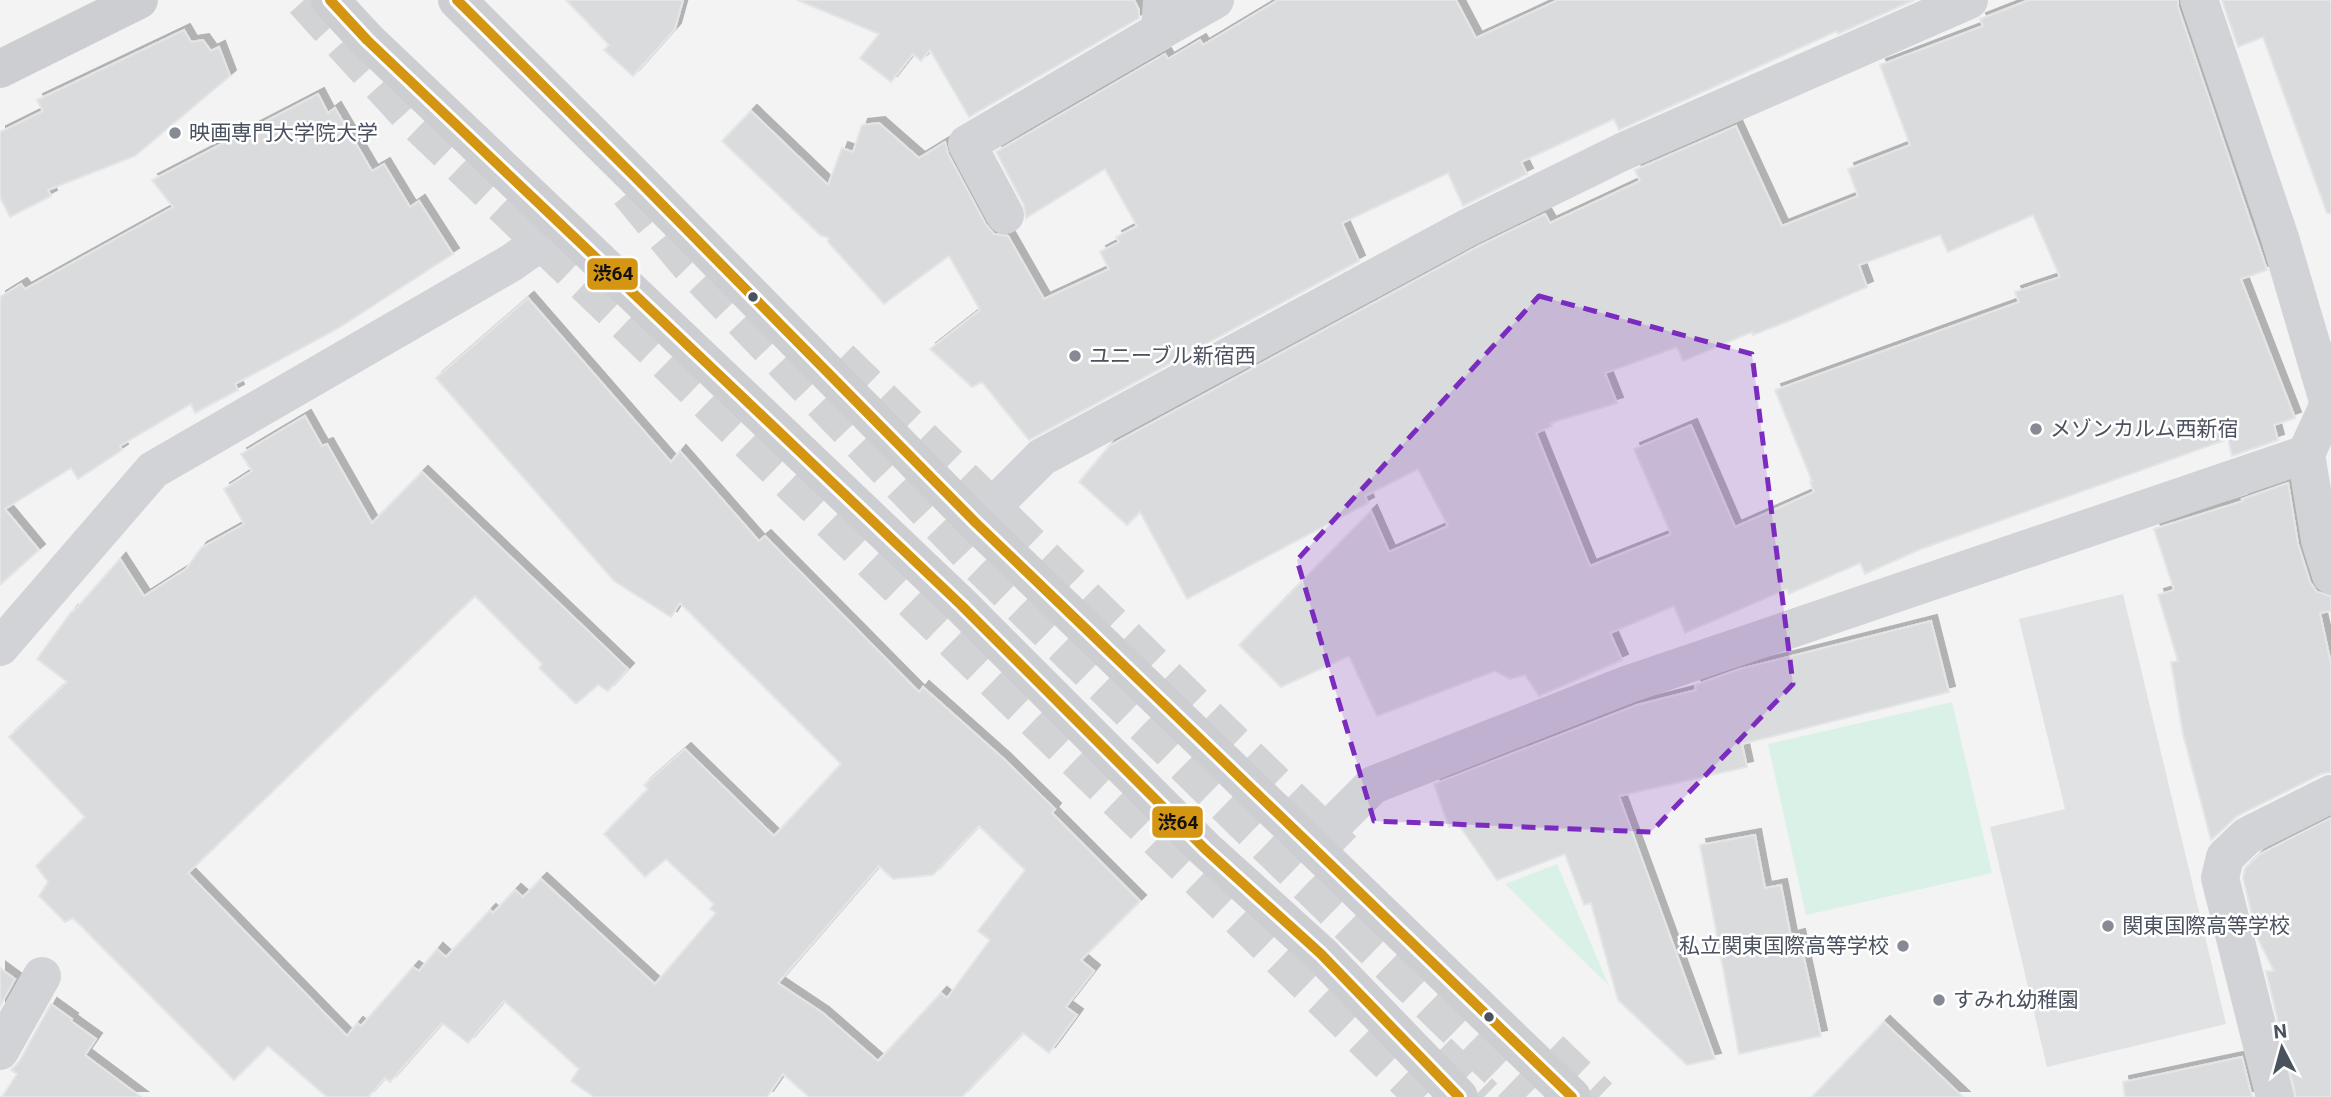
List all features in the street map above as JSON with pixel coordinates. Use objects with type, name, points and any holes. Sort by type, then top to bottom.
[{"type":"main road","points":[[0,69],[139,0]]},
{"type":"main road","points":[[330,0],[367,40],[562,227],[961,605],[1205,849],[1321,954],[1459,1097]]},
{"type":"main road","points":[[457,0],[976,523],[1572,1097]]},
{"type":"street","points":[[1005,215],[967,145],[1161,16],[1215,0]]},
{"type":"street","points":[[976,523],[1042,457],[1469,227],[1622,152],[1969,0]]},
{"type":"street","points":[[2199,0],[2280,238],[2329,404],[2306,454],[2320,540],[2331,575]]},
{"type":"street","points":[[0,648],[153,470],[511,263],[562,227]]},
{"type":"street","points":[[1312,846],[1373,785],[1629,684],[2306,454]]},
{"type":"street","points":[[2275,1097],[2220,878],[2225,857],[2247,836],[2331,794]]},
{"type":"street","points":[[0,1051],[42,976]]},
{"type":"highlighted area","points":[[1539,296],[1752,354],[1793,684],[1651,832],[1374,821],[1297,560]]},
{"type":"shaded area","name":"関東国際高等学校","points":[[2123,594],[2226,1024],[2047,1067],[1990,827],[2065,809],[2019,619]]},
{"type":"green space","points":[[1952,702],[1992,873],[1806,915],[1768,744]]},
{"type":"green space","points":[[1557,864],[1609,986],[1505,884]]},
{"type":"building","points":[[566,0],[683,0],[675,29],[633,76],[604,50],[609,45]]},
{"type":"building","points":[[797,0],[1134,0],[1139,10],[1139,18],[969,117],[930,50],[921,61],[913,54],[891,82],[860,58],[879,34]]},
{"type":"building","points":[[1278,0],[1456,0],[1476,38],[1558,0],[1914,0],[1838,34],[1837,31],[1619,130],[1614,119],[1521,162],[1527,174],[1463,206],[1448,173],[1342,223],[1359,261],[1029,440],[982,382],[972,387],[930,349],[980,310],[949,256],[884,304],[828,242],[829,238],[820,235],[722,141],[751,111],[828,185],[842,148],[853,152],[862,125],[879,123],[919,158],[945,142],[948,154],[986,225],[994,234],[1008,236],[1044,299],[1109,269],[1100,252],[1119,242],[1116,237],[1137,226],[1105,169],[1026,218],[1024,205],[996,152],[1165,54],[1168,59],[1200,40],[1203,45]]},
{"type":"building","points":[[2029,0],[2178,0],[2178,7],[2267,270],[2241,279],[2295,418],[2274,425],[2278,440],[2232,456],[2228,439],[1921,549],[1865,574],[1860,563],[1789,594],[1787,589],[1685,633],[1674,606],[1610,633],[1622,660],[1539,696],[1525,675],[1510,679],[1495,671],[1377,716],[1349,656],[1281,687],[1239,645],[1371,511],[1389,552],[1448,526],[1418,469],[1365,496],[1368,503],[1187,599],[1140,512],[1127,525],[1079,482],[1109,446],[1479,246],[1545,214],[1550,223],[1640,181],[1635,170],[1736,126],[1782,226],[1858,196],[1848,169],[1910,145],[1880,65],[1983,26],[1980,19]],"holes":[[[2033,215],[2060,277],[2015,292],[2019,302],[1775,390],[1814,492],[1735,527],[1691,425],[1634,449],[1671,534],[1590,566],[1536,433],[1552,426],[1550,423],[1617,403],[1605,373],[1677,347],[1683,361],[1752,332],[1753,335],[1791,320],[1867,287],[1859,265],[1940,235],[1948,252]]]},
{"type":"building","points":[[2222,0],[2331,0],[2331,213],[2327,213],[2263,37],[2238,47]]},
{"type":"building","points":[[184,30],[191,42],[203,40],[211,51],[219,47],[230,76],[135,156],[48,190],[51,196],[10,217],[0,197],[0,132],[43,111],[37,100]]},
{"type":"building","points":[[318,94],[328,113],[335,108],[372,171],[384,164],[410,207],[419,201],[453,254],[337,329],[235,384],[238,390],[195,413],[191,404],[120,446],[122,450],[78,479],[71,468],[5,509],[39,550],[0,585],[0,297],[21,284],[25,289],[173,207],[152,180]]},
{"type":"building","points":[[528,298],[671,462],[680,451],[759,541],[765,536],[919,692],[923,687],[1004,759],[1055,809],[1052,813],[1140,901],[1081,960],[1094,971],[1066,1007],[1077,1015],[1049,1053],[1023,1033],[962,1097],[809,1097],[783,1074],[767,1097],[594,1097],[571,1081],[579,1069],[504,1001],[468,1043],[442,1023],[390,1082],[385,1078],[368,1097],[327,1097],[268,1046],[234,1080],[73,918],[65,922],[39,896],[48,882],[36,866],[85,817],[9,737],[67,682],[37,659],[72,611],[120,559],[144,596],[186,569],[201,548],[244,524],[224,489],[252,471],[241,454],[305,416],[322,446],[327,444],[372,523],[422,472],[628,669],[608,691],[598,685],[576,704],[539,668],[542,664],[475,596],[188,873],[347,1036],[357,1023],[361,1026],[413,967],[419,971],[437,949],[446,957],[490,910],[493,913],[515,890],[523,897],[541,879],[655,984],[716,913],[710,909],[714,904],[666,859],[645,877],[604,834],[648,789],[644,785],[685,749],[774,836],[841,764],[680,603],[671,617],[614,581],[436,378]],"holes":[[[979,826],[1025,870],[978,931],[990,940],[947,998],[941,993],[878,1061],[823,1013],[778,983],[879,866],[893,879],[933,875]]]},
{"type":"building","points":[[2288,483],[2298,544],[2310,582],[2317,592],[2331,596],[2331,611],[2320,613],[2331,664],[2331,772],[2321,774],[2237,816],[2211,840],[2183,734],[2171,662],[2178,661],[2158,595],[2174,590],[2154,529],[2243,501],[2242,499]]},
{"type":"building","points":[[1931,621],[1949,692],[1742,744],[1747,767],[1619,796],[1715,1059],[1687,1065],[1618,1000],[1591,903],[1584,905],[1565,854],[1497,880],[1458,824],[1449,827],[1434,784],[1637,705],[1696,690],[1695,685],[1740,669]]},
{"type":"building","points":[[2331,818],[2331,1097],[2296,1097],[2266,971],[2274,971],[2257,937],[2243,878],[2245,868],[2260,854]]},
{"type":"building","points":[[1755,835],[1765,888],[1781,885],[1791,937],[1799,935],[1821,1036],[1739,1054],[1700,845]]},
{"type":"building","points":[[0,968],[15,979],[0,1006]]},
{"type":"building","points":[[51,1004],[96,1039],[85,1055],[141,1097],[2,1097],[17,1074],[11,1070],[19,1062]]},
{"type":"building","points":[[1884,1022],[1963,1097],[1812,1097]]},
{"type":"building","points":[[2242,1057],[2252,1097],[2125,1097],[2123,1082]]},
{"type":"tunnel","points":[[304,0],[408,114],[1424,1097]]},
{"type":"tunnel","points":[[629,192],[687,262],[973,558],[1526,1097]]},
{"type":"tunnel","points":[[840,359],[1343,850]]},
{"type":"tunnel","points":[[1550,1050],[1599,1097]]},
{"type":"tunnel","points":[[1438,1052],[1484,1097]]},
{"type":"transit line","name":"渋64","points":[[330,0],[367,40],[961,605],[1205,849],[1321,954],[1459,1097]]},
{"type":"transit line","name":"渋64","points":[[457,0],[976,523],[1572,1097]]},
{"type":"place","name":"映画専門大学院大学","points":[[175,133]]},
{"type":"place","name":"ユニーブル新宿西","points":[[1075,356]]},
{"type":"place","name":"メゾンカルム西新宿","points":[[2036,429]]},
{"type":"place","name":"関東国際高等学校","points":[[2108,926]]},
{"type":"place","name":"私立関東国際高等学校","points":[[1903,946]]},
{"type":"place","name":"すみれ幼稚園","points":[[1939,1000]]}]
